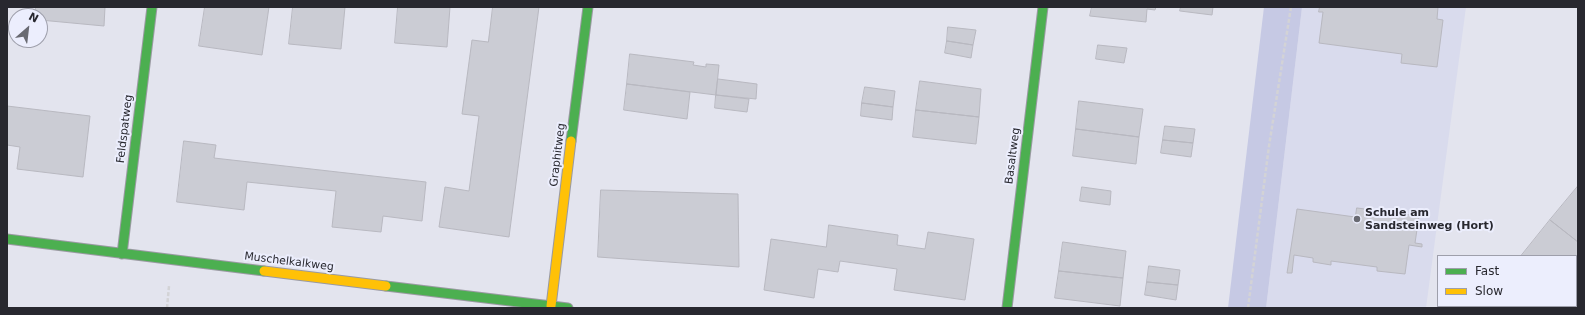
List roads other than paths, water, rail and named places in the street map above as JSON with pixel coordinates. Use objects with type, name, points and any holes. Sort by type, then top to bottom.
[{"type":"street","name":"Feldspatweg","points":[[122,254],[152,7]]},
{"type":"street","name":"Graphitweg","points":[[551,306],[588,7]]},
{"type":"street","name":"Basaltweg","points":[[1007,308],[1043,7]]},
{"type":"street","name":"Muschelkalkweg","points":[[7,239],[568,308]]},
{"type":"place","name":"Schule am Sandsteinweg (Hort)","points":[[1357,219]]}]
